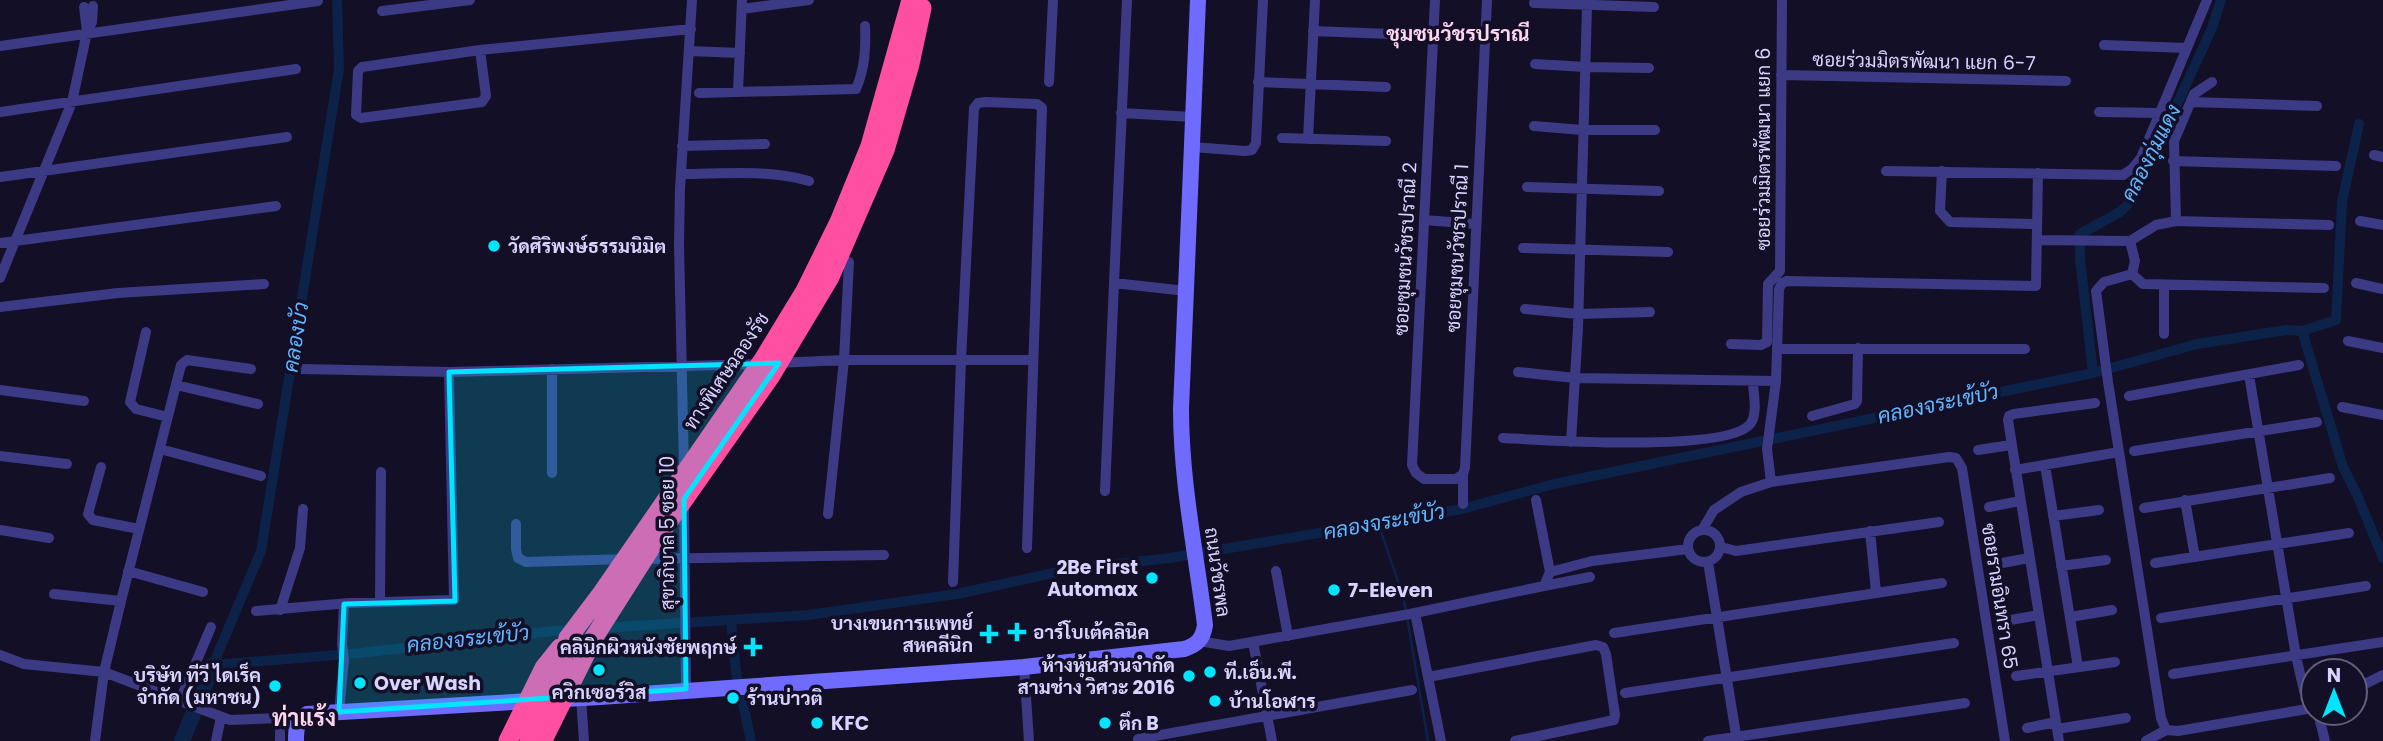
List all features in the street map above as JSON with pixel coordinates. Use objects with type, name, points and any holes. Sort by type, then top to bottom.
[{"type":"highway","name":"ทางพิเศษฉลองรัช","points":[[537,738],[568,638],[763,360],[804,291],[839,222],[870,146],[911,0]]},
{"type":"highway","name":"ทางพิเศษฉลองรัช","points":[[537,738],[593,639],[659,535],[770,377],[830,277],[885,150],[924,0]]},
{"type":"highway","points":[[508,741],[544,668],[568,638]]},
{"type":"main road","name":"ถนนวัชรพล","points":[[302,717],[307,714],[1024,667],[1184,649],[1199,641],[1204,634],[1205,625],[1192,541],[1181,432],[1198,0]]},
{"type":"main road","points":[[296,741],[297,726],[302,717]]},
{"type":"street","points":[[382,11],[471,0]]},
{"type":"street","name":"สุขาภิบาล 5 ซอย 10","points":[[686,689],[685,452],[679,244],[682,146],[692,0]]},
{"type":"street","points":[[738,92],[742,5],[809,0]]},
{"type":"street","points":[[1049,82],[1053,0]]},
{"type":"street","points":[[1105,491],[1127,0]]},
{"type":"street","points":[[1192,147],[1252,150],[1256,143],[1263,0]]},
{"type":"street","points":[[1308,139],[1315,0]]},
{"type":"street","name":"ซอยชุมชนวัชรปราณี 2","points":[[1435,0],[1412,465],[1416,473],[1424,479],[1456,479],[1462,474]]},
{"type":"street","name":"ซอยชุมชนวัชรปราณี 1","points":[[1463,504],[1462,474],[1465,468],[1487,0]]},
{"type":"street","name":"ซอยร่วมมิตรพัฒนา แยก 6","points":[[1731,344],[1761,345],[1767,342],[1768,284],[1780,271],[1782,0]]},
{"type":"street","points":[[1885,170],[2123,174],[2133,169],[2162,113],[2207,0]]},
{"type":"street","points":[[0,46],[318,1]]},
{"type":"street","points":[[1534,3],[1654,6]]},
{"type":"street","points":[[0,278],[72,102],[87,32],[92,22],[88,6]]},
{"type":"street","points":[[1571,442],[1576,378],[1587,6]]},
{"type":"street","points":[[699,93],[856,89],[862,74],[866,49],[865,26]]},
{"type":"street","points":[[480,50],[485,96],[482,102],[361,118],[356,115],[359,68],[480,50],[691,29]]},
{"type":"street","points":[[1313,31],[1390,33]]},
{"type":"street","points":[[2104,45],[2187,48]]},
{"type":"street","points":[[689,51],[740,53]]},
{"type":"street","points":[[1535,64],[1649,68]]},
{"type":"street","points":[[0,112],[296,69]]},
{"type":"street","name":"ซอยร่วมมิตรพัฒนา แยก 6-7","points":[[1781,75],[2066,81]]},
{"type":"street","points":[[1258,82],[1385,87]]},
{"type":"street","points":[[2176,220],[2174,141],[2194,94],[2212,82]]},
{"type":"street","points":[[953,582],[974,108],[978,103],[986,102],[1037,104],[1042,108],[1027,548]]},
{"type":"street","points":[[2191,102],[2317,106]]},
{"type":"street","points":[[2099,112],[2162,113]]},
{"type":"street","points":[[1121,113],[1193,117]]},
{"type":"street","points":[[1534,125],[1582,130],[1655,130]]},
{"type":"street","points":[[0,177],[287,137]]},
{"type":"street","points":[[1282,138],[1386,141]]},
{"type":"street","points":[[682,146],[765,144]]},
{"type":"street","points":[[2173,161],[2336,166]]},
{"type":"street","points":[[1942,171],[1940,211],[1950,222],[2037,224]]},
{"type":"street","points":[[1702,530],[1708,530],[1717,536],[1721,547],[1717,557],[1708,562],[1698,561],[1690,554],[1690,539],[1702,530],[1714,510],[1741,492],[1772,482],[1767,449],[1776,381],[1779,289],[1787,281],[2036,286],[2040,240],[2037,224],[2038,173]]},
{"type":"street","points":[[681,174],[767,174],[809,181]]},
{"type":"street","points":[[1527,187],[1659,191]]},
{"type":"street","points":[[0,243],[276,206]]},
{"type":"street","points":[[1424,220],[1476,224]]},
{"type":"street","points":[[2040,240],[2130,241],[2156,225],[2176,220],[2329,225]]},
{"type":"street","points":[[2360,221],[2383,225]]},
{"type":"street","points":[[2130,241],[2135,261],[2132,274]]},
{"type":"street","points":[[1523,248],[1668,252]]},
{"type":"street","points":[[828,514],[844,360],[849,262]]},
{"type":"street","points":[[2132,274],[2143,284],[2324,288]]},
{"type":"street","points":[[2132,274],[2104,282],[2096,291],[2161,718],[2166,730]]},
{"type":"street","points":[[1114,283],[1186,291]]},
{"type":"street","points":[[2356,283],[2383,289]]},
{"type":"street","points":[[0,307],[118,293],[264,284]]},
{"type":"street","points":[[2164,285],[2164,334]]},
{"type":"street","points":[[1525,309],[1578,314],[1650,313]]},
{"type":"street","points":[[146,332],[130,402],[136,409],[168,416]]},
{"type":"street","points":[[2348,341],[2383,348]]},
{"type":"street","points":[[1812,416],[1855,404],[1858,348]]},
{"type":"street","points":[[1777,349],[2025,349]]},
{"type":"street","points":[[94,741],[104,672],[181,365],[187,360],[251,369]]},
{"type":"street","points":[[302,369],[449,372],[844,360],[1032,360]]},
{"type":"street","points":[[2129,396],[2299,365]]},
{"type":"street","points":[[552,369],[552,473]]},
{"type":"street","points":[[256,611],[454,599],[449,372]]},
{"type":"street","points":[[1518,372],[1576,378],[1776,381]]},
{"type":"street","points":[[2249,375],[2299,669]]},
{"type":"street","points":[[1503,438],[1571,442],[1679,442],[1709,439],[1741,431],[1750,425],[1754,416],[1753,380]]},
{"type":"street","points":[[176,385],[258,404]]},
{"type":"street","points":[[0,390],[84,401]]},
{"type":"street","points":[[2058,731],[2008,420],[2009,416],[2023,412],[2095,403]]},
{"type":"street","points":[[2342,407],[2383,415]]},
{"type":"street","points":[[2134,451],[2317,422]]},
{"type":"street","points":[[1978,450],[2011,445]]},
{"type":"street","points":[[160,449],[261,476]]},
{"type":"street","points":[[2015,470],[2119,452]]},
{"type":"street","points":[[0,456],[67,464]]},
{"type":"street","name":"ซอยรามอินทรา 65","points":[[1772,482],[1956,458],[1962,468],[2005,741]]},
{"type":"street","points":[[2045,465],[2078,667]]},
{"type":"street","points":[[101,467],[89,517],[139,529]]},
{"type":"street","points":[[380,602],[381,472]]},
{"type":"street","points":[[2144,508],[2330,478]]},
{"type":"street","points":[[1536,500],[1550,572],[1544,586]]},
{"type":"street","points":[[2185,500],[2195,557]]},
{"type":"street","points":[[1989,507],[2020,501]]},
{"type":"street","points":[[280,610],[300,548],[303,509]]},
{"type":"street","points":[[2053,516],[2099,510]]},
{"type":"street","points":[[1721,547],[1736,551],[1939,522]]},
{"type":"street","points":[[516,524],[518,558],[526,562],[884,555]]},
{"type":"street","points":[[0,530],[49,538]]},
{"type":"street","points":[[1870,531],[1876,592]]},
{"type":"street","points":[[2155,563],[2349,533]]},
{"type":"street","points":[[1550,572],[1592,561],[1688,549]]},
{"type":"street","points":[[1997,564],[2029,558]]},
{"type":"street","points":[[2061,565],[2106,560]]},
{"type":"street","points":[[1708,562],[1737,739]]},
{"type":"street","points":[[128,571],[203,593]]},
{"type":"street","points":[[1276,571],[1288,636]]},
{"type":"street","points":[[1199,641],[1229,646],[1409,615],[1590,577]]},
{"type":"street","points":[[1614,632],[1942,583]]},
{"type":"street","points":[[2161,618],[2366,586]]},
{"type":"street","points":[[54,594],[121,601]]},
{"type":"street","points":[[339,712],[344,660],[344,604]]},
{"type":"street","points":[[2070,617],[2112,610]]},
{"type":"street","points":[[1409,615],[1428,677],[1441,741]]},
{"type":"street","points":[[2005,621],[2039,615]]},
{"type":"street","points":[[183,702],[211,627]]},
{"type":"street","points":[[1253,642],[1272,741]]},
{"type":"street","points":[[2173,674],[2383,642]]},
{"type":"street","points":[[1625,693],[1954,643]]},
{"type":"street","points":[[1428,677],[1596,645],[1603,647],[1611,684],[1614,720],[1515,741]]},
{"type":"street","points":[[0,655],[24,664],[104,672],[230,720],[302,717]]},
{"type":"street","points":[[2016,676],[2115,662]]},
{"type":"street","points":[[1024,667],[1029,741]]},
{"type":"street","points":[[1138,739],[1412,690]]},
{"type":"street","points":[[582,698],[584,741]]},
{"type":"street","points":[[1708,741],[1737,739],[1965,703]]},
{"type":"street","points":[[2146,741],[2166,730],[2178,732],[2299,709]]},
{"type":"street","points":[[215,716],[216,741]]},
{"type":"street","points":[[2026,727],[2058,731],[2126,718]]},
{"type":"highlighted area","points":[[779,363],[684,499],[686,689],[339,712],[344,604],[455,601],[449,372]]},
{"type":"waterway","name":"คลองจระเข้บัว","points":[[337,0],[339,69],[261,551],[213,665],[360,653],[554,631],[808,615],[957,594],[1072,569],[1170,558],[1462,509],[1554,484],[2093,373],[2197,344],[2286,330],[2302,331],[2343,467],[2383,558]]},
{"type":"waterway","name":"คลองกุ่มแดง","points":[[2093,373],[2080,259],[2080,234],[2120,212],[2129,203],[2212,28],[2221,0]]},
{"type":"waterway","points":[[2302,331],[2336,320],[2342,202],[2359,124]]},
{"type":"waterway","points":[[1378,523],[1406,610]]},
{"type":"waterway","points":[[1407,617],[1428,741]]},
{"type":"waterway","points":[[731,620],[736,672],[751,741]]},
{"type":"waterway","points":[[182,741],[213,665]]},
{"type":"place","name":"วัดศิริพงษ์ธรรมนิมิต","points":[[494,246]]},
{"type":"place","name":"2Be First Automax","points":[[1152,578]]},
{"type":"place","name":"7-Eleven","points":[[1334,590]]},
{"type":"place","name":"อาร์โบเต้คลินิค","points":[[1017,632]]},
{"type":"place","name":"บางเขนการแพทย์ สหคลีนิก","points":[[989,634]]},
{"type":"place","name":"คลินิกผิวหนังชัยพฤกษ์","points":[[753,647]]},
{"type":"place","name":"ควิกเซอร์วิส","points":[[599,670]]},
{"type":"place","name":"ที.เอ็น.พี.","points":[[1210,672]]},
{"type":"place","name":"ห้างหุ้นส่วนจำกัด สามช่าง วิศวะ 2016","points":[[1189,676]]},
{"type":"place","name":"Over Wash","points":[[360,683]]},
{"type":"place","name":"บริษัท ทีวี ไดเร็ค จำกัด (มหาชน)","points":[[275,686]]},
{"type":"place","name":"ร้านบ่าวติ","points":[[733,698]]},
{"type":"place","name":"บ้านโอฬาร","points":[[1215,701]]},
{"type":"place","name":"KFC","points":[[817,723]]},
{"type":"place","name":"ตึก B","points":[[1105,723]]},
{"type":"district","name":"ชุมชนวัชรปราณี","points":[[1458,34]]},
{"type":"district","name":"ท่าแร้ง","points":[[304,718]]},
{"type":"water label","name":"คลองบัว","points":[[296,337]]}]
